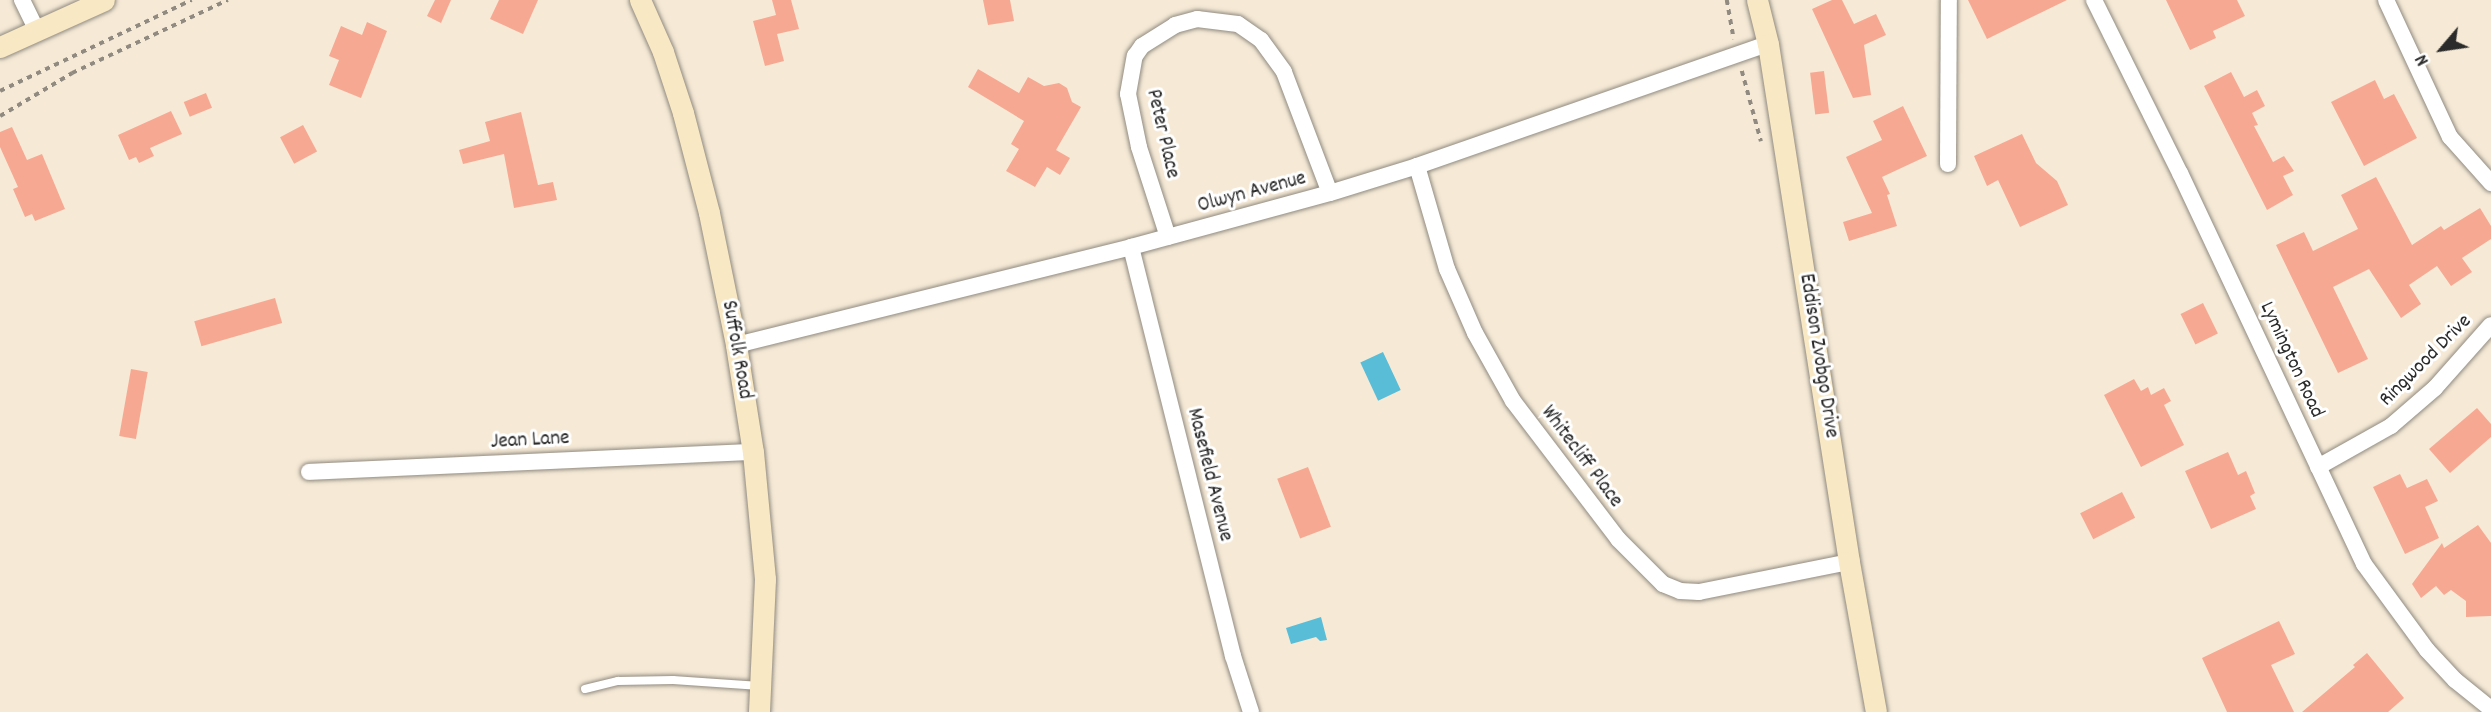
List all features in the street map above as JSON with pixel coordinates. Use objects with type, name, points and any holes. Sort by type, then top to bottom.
[{"type":"street","points":[[22,0],[37,31]]},
{"type":"street","points":[[0,47],[104,0]]},
{"type":"street","name":"Suffolk Road","points":[[640,0],[663,52],[682,113],[709,213],[736,345],[753,452],[765,579],[759,712]]},
{"type":"street","name":"Eddison Zvobgo Drive","points":[[1757,0],[1768,44],[1849,562],[1876,712]]},
{"type":"street","points":[[1948,164],[1949,0]]},
{"type":"street","name":"Lymington Road","points":[[2094,0],[2180,173],[2359,554],[2397,611],[2455,680],[2490,710]]},
{"type":"street","points":[[2386,0],[2450,137],[2491,183]]},
{"type":"street","name":"Peter Place","points":[[1168,237],[1139,147],[1128,94],[1135,56],[1142,46],[1175,25],[1196,19],[1238,24],[1261,40],[1284,72],[1330,193]]},
{"type":"street","name":"Olwyn Avenue","points":[[736,345],[1130,247],[1330,193],[1417,166],[1768,44]]},
{"type":"street","name":"Whitecliff Place","points":[[1417,166],[1447,269],[1475,333],[1513,401],[1618,539],[1663,584],[1680,591],[1699,592],[1849,562]]},
{"type":"street","name":"Masefield Avenue","points":[[1130,247],[1233,656],[1251,712]]},
{"type":"street","name":"Ringwood Drive","points":[[2318,467],[2391,426],[2435,388],[2491,325]]},
{"type":"street","name":"Jean Lane","points":[[309,472],[753,452]]},
{"type":"lane","points":[[585,689],[632,681],[760,686]]},
{"type":"path","points":[[0,91],[192,0]]},
{"type":"path","points":[[0,116],[72,73],[228,0]]},
{"type":"path","points":[[1727,0],[1737,55]]},
{"type":"water","points":[[1383,352],[1401,390],[1378,401],[1360,363]]},
{"type":"water","points":[[1321,617],[1327,640],[1320,641],[1316,637],[1291,644],[1286,628]]},
{"type":"building","points":[[435,0],[451,0],[441,23],[427,16]]},
{"type":"building","points":[[499,0],[538,0],[523,34],[490,19]]},
{"type":"building","points":[[772,0],[791,0],[799,29],[777,34],[784,61],[765,66],[753,21],[776,15]]},
{"type":"building","points":[[983,0],[1010,0],[1014,21],[988,25]]},
{"type":"building","points":[[1832,0],[1842,0],[1854,24],[1876,14],[1886,35],[1864,45],[1871,95],[1853,98],[1812,9]]},
{"type":"building","points":[[1968,0],[2067,0],[1987,39]]},
{"type":"building","points":[[2166,0],[2237,0],[2245,16],[2213,31],[2216,38],[2190,50]]},
{"type":"building","points":[[367,22],[387,31],[361,98],[329,85],[339,60],[329,56],[341,26],[362,35]]},
{"type":"building","points":[[978,69],[1019,93],[1028,77],[1044,86],[1059,83],[1067,88],[1072,102],[1081,107],[1056,150],[1070,158],[1060,175],[1047,167],[1035,187],[1006,171],[1019,149],[1011,144],[1024,121],[968,87]]},
{"type":"building","points":[[1824,71],[1829,113],[1815,114],[1810,73]]},
{"type":"building","points":[[2231,72],[2244,97],[2257,90],[2265,106],[2252,113],[2258,125],[2254,126],[2273,162],[2284,156],[2294,171],[2283,176],[2293,195],[2267,210],[2204,86]]},
{"type":"building","points":[[2375,80],[2384,99],[2394,94],[2417,138],[2364,166],[2331,102]]},
{"type":"building","points":[[206,93],[212,108],[190,117],[184,102]]},
{"type":"building","points":[[1903,106],[1927,156],[1882,177],[1890,194],[1887,195],[1897,226],[1849,241],[1843,222],[1872,213],[1846,157],[1882,140],[1873,121]]},
{"type":"building","points":[[171,111],[182,134],[150,148],[154,156],[139,163],[136,157],[129,160],[118,135]]},
{"type":"building","points":[[521,112],[538,185],[553,182],[557,200],[514,208],[504,154],[463,164],[459,150],[490,141],[485,122]]},
{"type":"building","points":[[303,125],[317,151],[294,164],[280,137]]},
{"type":"building","points":[[12,127],[27,160],[42,154],[65,209],[35,221],[32,214],[25,217],[13,189],[18,187],[0,147],[0,132]]},
{"type":"building","points":[[2022,134],[2036,163],[2057,181],[2068,205],[2020,227],[1998,180],[1987,186],[1974,156]]},
{"type":"building","points":[[2376,177],[2412,245],[2441,226],[2444,230],[2480,208],[2491,226],[2491,239],[2462,258],[2472,272],[2451,286],[2437,266],[2409,285],[2421,304],[2401,318],[2369,269],[2333,287],[2368,359],[2338,373],[2276,245],[2304,232],[2313,251],[2358,229],[2341,195]]},
{"type":"building","points":[[275,298],[282,323],[201,346],[194,321]]},
{"type":"building","points":[[2203,303],[2218,334],[2195,345],[2181,314]]},
{"type":"building","points":[[131,369],[148,372],[136,439],[119,436]]},
{"type":"building","points":[[2134,379],[2141,391],[2148,387],[2151,395],[2164,388],[2171,401],[2164,405],[2184,445],[2141,467],[2104,395]]},
{"type":"building","points":[[2477,408],[2491,424],[2491,437],[2450,473],[2429,449]]},
{"type":"building","points":[[2228,452],[2238,475],[2246,471],[2255,493],[2250,496],[2256,509],[2211,529],[2185,471]]},
{"type":"building","points":[[1308,467],[1331,527],[1300,539],[1277,479]]},
{"type":"building","points":[[2400,474],[2407,488],[2427,479],[2438,501],[2425,507],[2439,538],[2405,554],[2373,487]]},
{"type":"building","points":[[2122,492],[2135,518],[2093,539],[2080,513]]},
{"type":"building","points":[[2478,525],[2491,543],[2491,616],[2466,617],[2466,601],[2451,590],[2444,595],[2436,586],[2421,598],[2412,584],[2442,543],[2444,548]]},
{"type":"building","points":[[2279,621],[2295,654],[2271,665],[2294,712],[2227,712],[2202,658]]},
{"type":"building","points":[[2367,653],[2404,698],[2388,712],[2302,712],[2355,667],[2353,665]]}]
